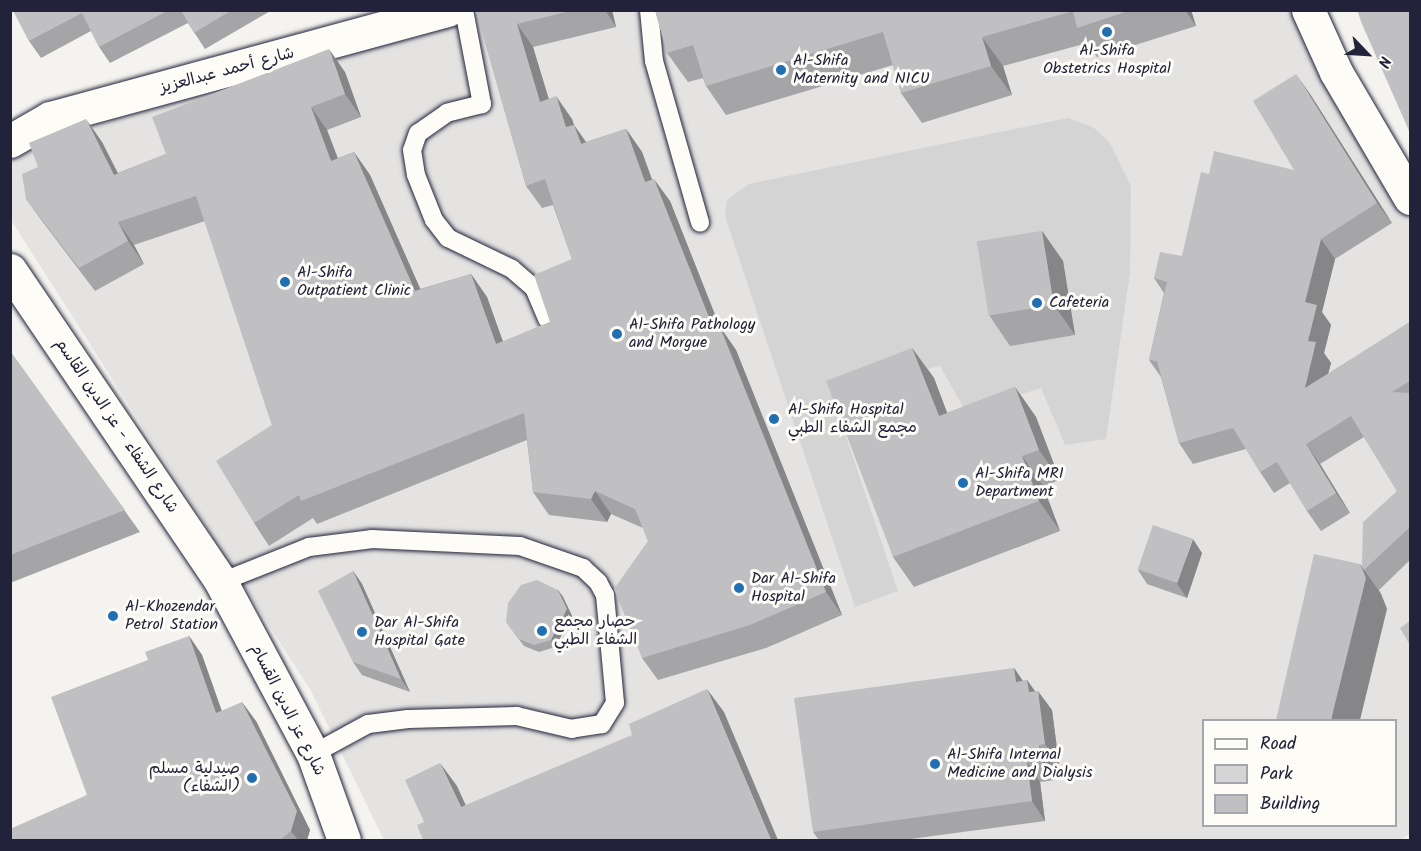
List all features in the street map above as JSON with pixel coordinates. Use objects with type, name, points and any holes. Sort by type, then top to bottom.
[{"type":"street","name":"شارع أحمد عبدالعزيز","points":[[10,141],[50,118],[381,20],[448,10]]},
{"type":"street","points":[[1308,10],[1336,72],[1410,198]]},
{"type":"street","name":"شارع الشفاء - عز الدين القاسم","points":[[10,270],[221,582]]},
{"type":"street","name":"شارع عز الدين القسام","points":[[221,582],[313,754],[344,840]]},
{"type":"lane","points":[[464,10],[482,104],[447,113],[423,127],[412,150],[416,175],[434,220],[448,238],[512,269],[534,288],[547,319]]},
{"type":"lane","points":[[649,10],[654,61],[700,223]]},
{"type":"lane","points":[[221,582],[309,547],[372,539],[520,546],[584,568],[598,582],[605,595],[615,703],[602,724],[572,729],[517,716],[412,718],[368,724],[313,754]]},
{"type":"shaded area","name":"Al-Shifa Hospital مجمع الشفاء الطبي","points":[[489,11],[1294,11],[1410,209],[1410,834],[1401,840],[384,840],[311,691],[11,220],[11,160],[23,146],[68,123]]},
{"type":"green space","points":[[1068,118],[1093,127],[1110,143],[1131,186],[1130,273],[1106,439],[1065,445],[1041,388],[966,412],[940,366],[844,388],[839,416],[898,591],[855,607],[725,216],[727,200],[749,184]]},
{"type":"building","points":[[13,10],[169,10],[99,47],[82,13],[29,41]]},
{"type":"building","points":[[181,10],[232,10],[194,33]]},
{"type":"building","points":[[476,10],[574,10],[517,24],[540,102],[556,96],[566,127],[574,125],[581,144],[626,129],[645,182],[654,179],[714,330],[720,327],[826,592],[750,625],[642,658],[614,589],[648,541],[635,509],[595,491],[591,499],[533,492],[524,413],[301,501],[299,495],[254,523],[216,461],[272,425],[196,196],[118,222],[128,241],[79,268],[26,199],[22,174],[38,167],[29,143],[86,119],[114,175],[166,154],[152,117],[329,49],[345,94],[311,107],[331,161],[354,152],[415,291],[471,274],[496,344],[550,322],[534,275],[572,259],[545,179],[526,186]]},
{"type":"building","name":"Al-Shifa Maternity and NICU","points":[[655,10],[1131,10],[1077,28],[1073,11],[982,37],[991,66],[901,93],[883,32],[706,86],[693,45],[667,53]]},
{"type":"building","points":[[1357,10],[1410,10],[1410,133],[1362,24]]},
{"type":"building","points":[[1296,74],[1377,203],[1321,239],[1305,302],[1317,305],[1308,341],[1316,342],[1305,388],[1410,322],[1410,381],[1392,392],[1410,393],[1410,527],[1364,570],[1362,567],[1363,522],[1397,491],[1351,416],[1306,444],[1336,493],[1307,511],[1277,462],[1260,472],[1233,428],[1179,443],[1157,361],[1149,360],[1167,282],[1154,278],[1160,252],[1182,256],[1201,172],[1209,174],[1214,151],[1294,170],[1253,101]]},
{"type":"building","points":[[1042,231],[1054,305],[989,315],[977,241]]},
{"type":"building","name":"Al-Shifa MRI Department","points":[[912,348],[939,416],[1015,387],[1039,450],[1022,456],[1039,501],[893,557],[826,381]]},
{"type":"building","points":[[10,351],[125,510],[10,555]]},
{"type":"building","points":[[1153,525],[1193,539],[1177,583],[1138,569]]},
{"type":"building","points":[[1314,554],[1360,564],[1366,578],[1331,719],[1276,719]]},
{"type":"building","name":"Dar Al-Shifa Hospital Gate","points":[[353,571],[401,679],[353,662],[318,591]]},
{"type":"building","points":[[537,580],[558,590],[567,609],[551,640],[534,645],[519,639],[506,622],[508,603],[521,585]]},
{"type":"building","points":[[1410,621],[1410,645],[1400,628]]},
{"type":"building","points":[[189,636],[216,713],[242,702],[297,811],[291,831],[280,840],[10,840],[10,829],[87,795],[51,697],[148,660],[145,652]]},
{"type":"building","name":"Al-Shifa Internal Medicine and Dialysis","points":[[1014,668],[1016,682],[1027,680],[1029,692],[1038,691],[1045,744],[1039,745],[1041,760],[1027,762],[1032,801],[813,832],[794,698]]},
{"type":"building","points":[[707,689],[771,840],[423,840],[417,825],[424,822],[405,780],[440,763],[461,807],[632,735],[629,724]]},
{"type":"place","name":"Al-Shifa Obstetrics Hospital","points":[[1107,32]]},
{"type":"place","name":"Al-Shifa Maternity and NICU","points":[[781,70]]},
{"type":"place","name":"Al-Shifa Outpatient Clinic","points":[[285,282]]},
{"type":"place","name":"Cafeteria","points":[[1037,303]]},
{"type":"place","name":"Al-Shifa Pathology and Morgue","points":[[617,334]]},
{"type":"place","name":"Al-Shifa Hospital مجمع الشفاء الطبي","points":[[774,419]]},
{"type":"place","name":"Al-Shifa MRI Department","points":[[963,483]]},
{"type":"place","name":"Dar Al-Shifa Hospital","points":[[739,588]]},
{"type":"place","name":"Al-Khozendar Petrol Station","points":[[113,616]]},
{"type":"place","name":"حصار مجمع الشفاء الطبي","points":[[542,631]]},
{"type":"place","name":"Dar Al-Shifa Hospital Gate","points":[[362,632]]},
{"type":"place","name":"Al-Shifa Internal Medicine and Dialysis","points":[[935,764]]},
{"type":"place","name":"صيدلية مسلم (الشفاء)","points":[[252,778]]}]
